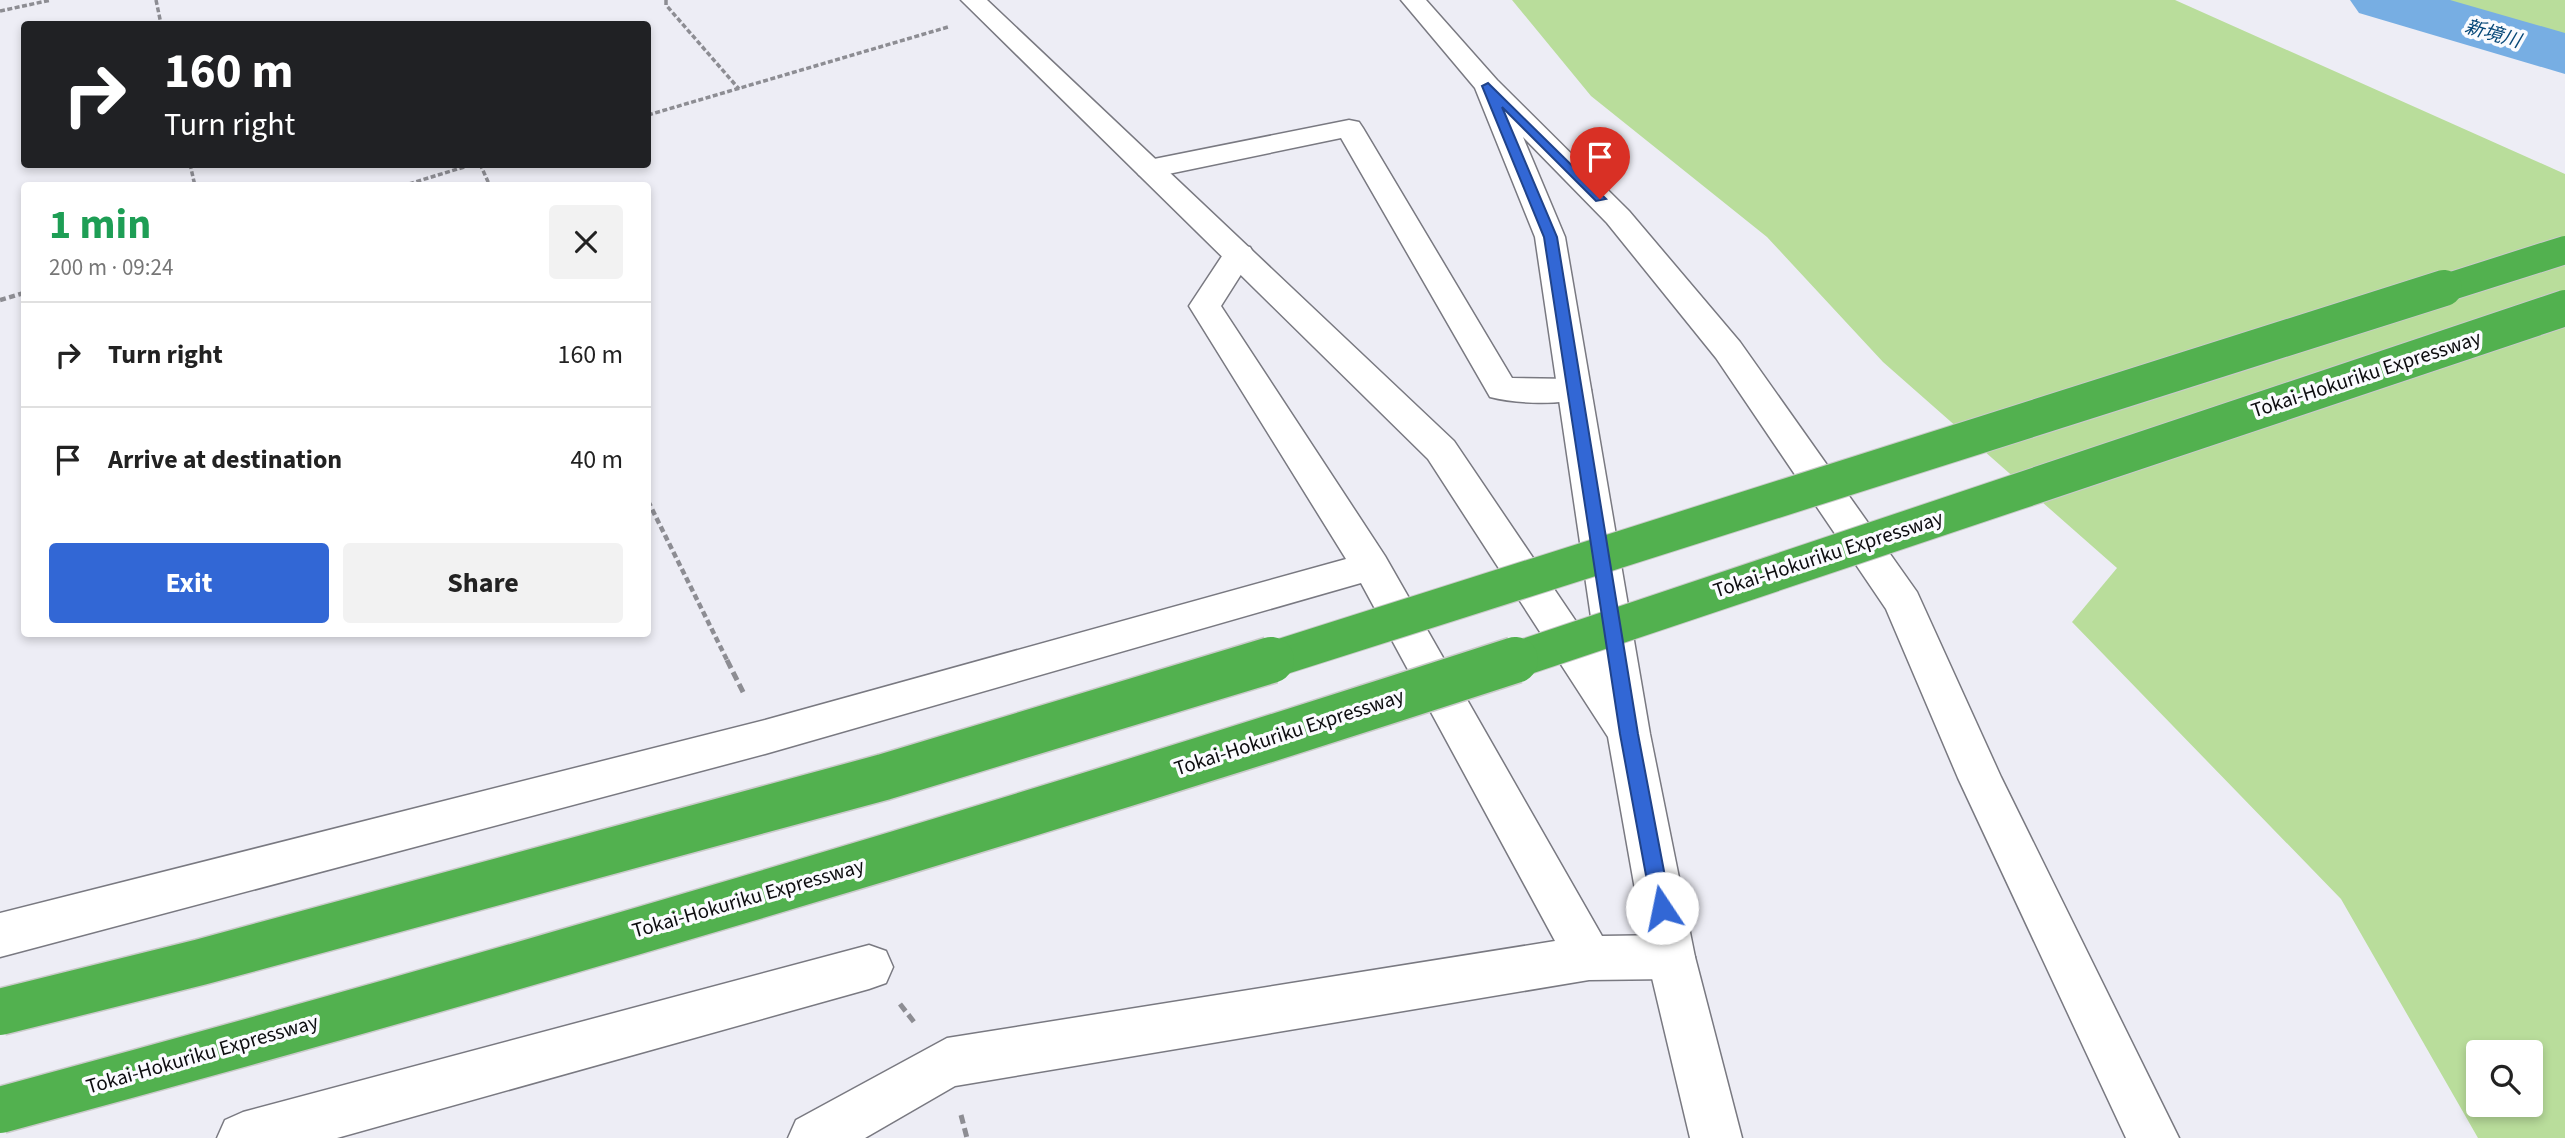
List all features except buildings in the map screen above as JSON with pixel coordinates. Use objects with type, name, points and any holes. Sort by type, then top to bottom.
[{"type":"highway","points":[[0,1012],[201,962],[884,777],[1342,638],[2565,250]]},
{"type":"highway","name":"Tokai-Hokuriku Expressway","points":[[0,1110],[149,1071],[908,852],[1379,704],[2565,308]]},
{"type":"street","points":[[1413,0],[1488,86],[1619,217],[1728,350],[1903,603],[1980,778],[2153,1138]]},
{"type":"street","points":[[981,7],[1441,450],[1629,734]]},
{"type":"street","points":[[1488,86],[1550,237],[1629,734],[1671,957],[1716,1138]]},
{"type":"street","points":[[1149,169],[1349,128],[1502,390],[1574,390]]},
{"type":"street","points":[[1239,254],[1205,306],[1371,566],[1589,958]]},
{"type":"street","points":[[0,935],[765,737],[1371,566]]},
{"type":"street","points":[[814,1138],[947,1063],[1589,958],[1671,957]]},
{"type":"street","points":[[243,1138],[869,967]]},
{"type":"path","points":[[0,11],[51,0]]},
{"type":"path","points":[[156,0],[160,21]]},
{"type":"path","points":[[666,0],[666,5],[740,89]]},
{"type":"path","points":[[651,114],[740,89],[981,7]]},
{"type":"path","points":[[415,182],[461,168]]},
{"type":"path","points":[[0,300],[21,294]]},
{"type":"green space","points":[[1512,0],[2175,0],[2565,174],[2565,1138],[2478,1138],[2341,899],[2072,622],[2117,568],[1883,362],[1767,237],[1591,96]]},
{"type":"green space","points":[[2398,0],[2565,0],[2565,49]]},
{"type":"waterway","name":"新境川","points":[[2381,0],[2565,54]]},
{"type":"route","points":[[1600,199],[1488,86],[1550,237],[1629,734],[1662,908]]}]
